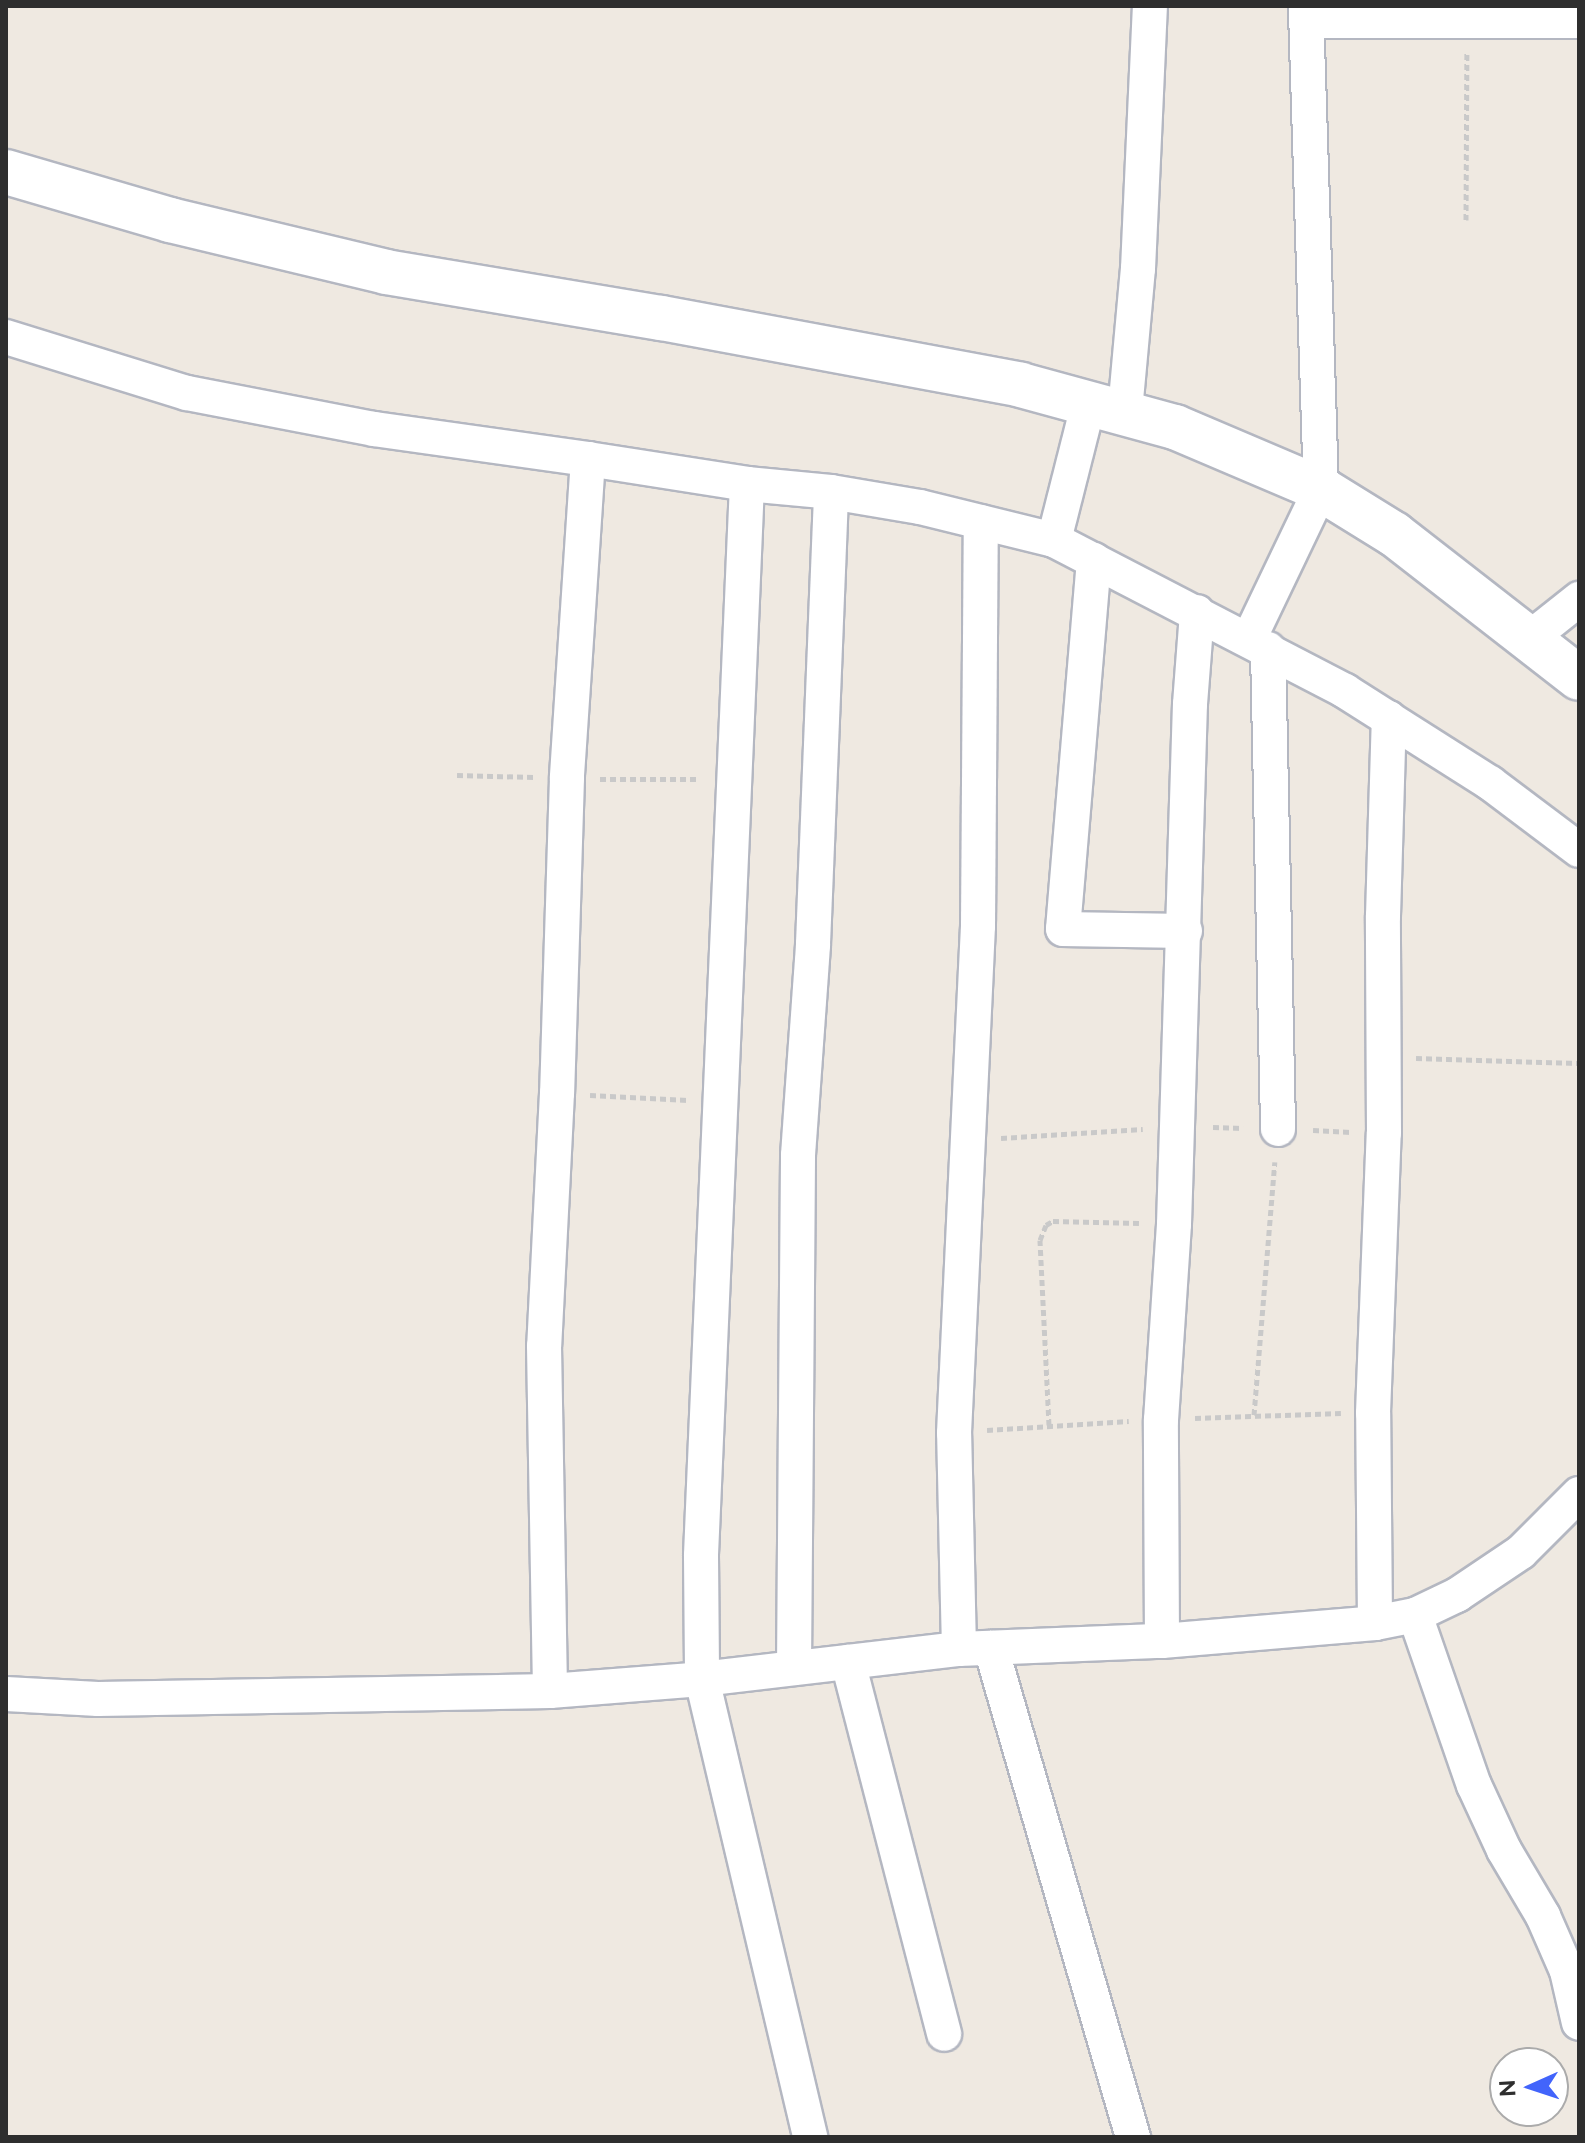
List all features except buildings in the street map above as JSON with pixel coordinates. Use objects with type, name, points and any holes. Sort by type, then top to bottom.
[{"type":"main road","points":[[6,172],[170,220],[386,272],[676,321],[1021,385],[1175,427],[1321,489],[1394,534],[1579,678]]},
{"type":"street","points":[[1054,540],[1107,406],[1138,269],[1150,6]]},
{"type":"street","points":[[1278,1129],[1259,644],[1321,489],[1306,14],[1467,13],[1579,21]]},
{"type":"street","points":[[6,337],[187,393],[374,429],[920,507],[1054,540],[1259,644],[1389,718],[1490,783],[1579,850]]},
{"type":"street","points":[[550,1691],[544,1346],[557,1093],[567,778],[588,459]]},
{"type":"street","points":[[747,484],[718,1101],[701,1556],[702,1679],[810,2137]]},
{"type":"street","points":[[794,1668],[798,1155],[814,928],[831,492]]},
{"type":"street","points":[[981,522],[979,911],[954,1433],[975,1649],[1133,2137]]},
{"type":"street","points":[[1094,560],[1063,929],[1185,931]]},
{"type":"street","points":[[1530,638],[1579,599]]},
{"type":"street","points":[[1162,1641],[1161,1420],[1174,1224],[1190,704],[1197,612]]},
{"type":"street","points":[[1375,1623],[1373,1413],[1384,1133],[1389,718]]},
{"type":"street","points":[[6,1694],[98,1699],[550,1691],[702,1679],[975,1649],[1162,1641],[1375,1623],[1415,1615],[1457,1595],[1521,1552],[1579,1494]]},
{"type":"street","points":[[1415,1615],[1474,1785],[1504,1850],[1543,1916],[1567,1971],[1579,2023]]},
{"type":"street","points":[[848,1662],[944,2034]]},
{"type":"path","points":[[1466,220],[1467,13]]},
{"type":"path","points":[[457,775],[731,779]]},
{"type":"path","points":[[1383,1057],[1579,1063]]},
{"type":"path","points":[[557,1093],[718,1101]]},
{"type":"path","points":[[968,1140],[1178,1127],[1384,1133]]},
{"type":"path","points":[[1254,1415],[1278,1129]]},
{"type":"path","points":[[1049,1425],[1040,1240],[1046,1225],[1053,1221],[1174,1224]]},
{"type":"path","points":[[954,1433],[1254,1415],[1373,1413]]}]
